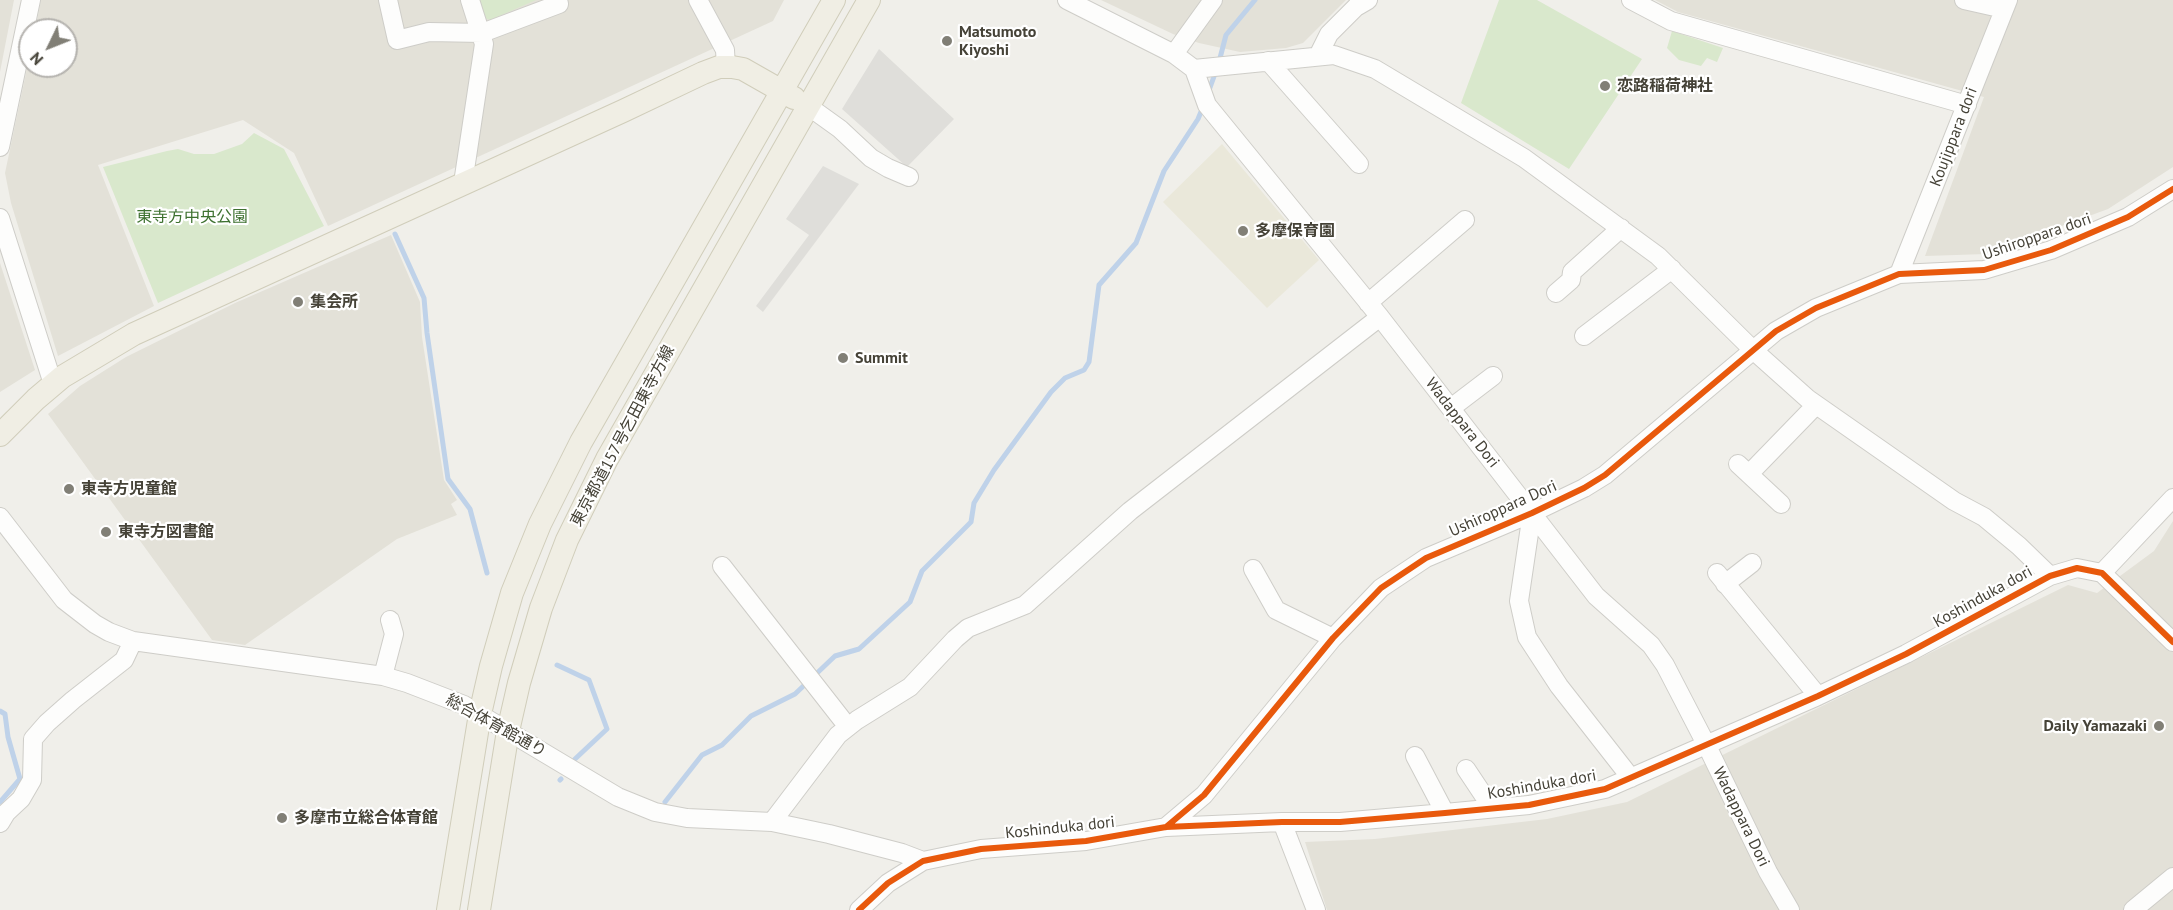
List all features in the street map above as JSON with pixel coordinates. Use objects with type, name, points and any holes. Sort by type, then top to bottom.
[{"type":"main road","points":[[833,0],[848,8],[867,0]]},
{"type":"main road","name":"東京都道157号乞田東寺方線","points":[[448,910],[480,714],[507,610],[527,555],[557,486],[833,0]]},
{"type":"main road","name":"東京都道157号乞田東寺方線","points":[[479,910],[508,731],[521,673],[553,575],[584,503],[867,0]]},
{"type":"main road","points":[[0,435],[72,369],[134,334],[703,73],[726,67],[743,69],[808,106]]},
{"type":"street","points":[[0,147],[30,0]]},
{"type":"street","points":[[388,0],[397,40],[429,32],[482,33],[560,4],[558,0]]},
{"type":"street","points":[[463,183],[483,44],[482,33],[470,0]]},
{"type":"street","points":[[698,0],[725,50],[726,67]]},
{"type":"street","points":[[1067,0],[1174,54],[1200,73],[1236,64],[1334,55],[1375,69],[1524,158],[1621,228],[1658,256],[1752,350],[1816,405],[1954,501],[1984,517],[2050,576]]},
{"type":"street","points":[[1174,54],[1213,0]]},
{"type":"street","points":[[1318,56],[1329,34],[1356,7],[1368,0]]},
{"type":"street","points":[[1631,0],[1671,21],[1966,105]]},
{"type":"street","points":[[1964,0],[2006,5]]},
{"type":"street","name":"Koujippara dori","points":[[1899,274],[2006,5]]},
{"type":"street","points":[[1268,62],[1359,164]]},
{"type":"street","name":"Wadappara Dori","points":[[1200,73],[1207,105],[1374,310],[1596,596],[1651,645],[1665,665],[1768,872],[1790,910]]},
{"type":"street","points":[[808,106],[840,129],[871,158],[909,177]]},
{"type":"street","name":"Ushiroppara dori","points":[[1899,274],[1984,270],[2012,263],[2051,250],[2128,217],[2173,189]]},
{"type":"street","points":[[0,218],[53,384]]},
{"type":"street","points":[[771,822],[838,735],[910,687],[955,639],[969,628],[1026,605],[1130,510],[1374,310],[1466,220]]},
{"type":"street","points":[[1556,293],[1571,280],[1572,272],[1621,228]]},
{"type":"street","points":[[1584,336],[1609,327],[1672,269]]},
{"type":"street","name":"Ushiroppara Dori","points":[[1166,827],[1204,795],[1333,638],[1381,588],[1426,558],[1584,488],[1614,468],[1776,331],[1816,308],[1899,274]]},
{"type":"street","points":[[1451,408],[1493,376]]},
{"type":"street","points":[[1781,504],[1743,469],[1816,405]]},
{"type":"street","points":[[2173,498],[2102,573],[2173,642]]},
{"type":"street","points":[[1532,513],[1519,601],[1527,637],[1559,686],[1631,778]]},
{"type":"street","name":"総合体育館通り","points":[[0,516],[64,600],[95,624],[133,641],[383,676],[460,703],[618,797],[655,812],[687,818],[771,822],[829,834],[902,853],[923,861]]},
{"type":"street","points":[[1752,563],[1721,578],[1818,696]]},
{"type":"street","points":[[722,566],[848,727]]},
{"type":"street","name":"Koshinduka dori","points":[[859,910],[872,896],[923,861],[981,849],[1086,841],[1166,827],[1340,822],[1529,805],[1605,789],[1707,746],[1906,654],[2050,576],[2077,568],[2102,573]]},
{"type":"street","points":[[1253,569],[1276,610],[1333,638]]},
{"type":"street","points":[[383,676],[394,634],[390,620]]},
{"type":"street","points":[[0,824],[6,813],[21,799],[32,780],[33,739],[46,723],[124,660],[133,641]]},
{"type":"street","points":[[1415,756],[1445,813]]},
{"type":"street","points":[[1466,769],[1492,808]]},
{"type":"street","points":[[1282,822],[1316,910]]},
{"type":"street","points":[[2133,910],[2173,877]]},
{"type":"shaded area","points":[[0,0],[14,0],[0,72]]},
{"type":"shaded area","points":[[41,0],[784,0],[773,21],[328,226],[294,153],[243,120],[98,165],[154,306],[58,356],[11,203],[5,173],[25,78],[78,78],[78,18],[37,18]]},
{"type":"shaded area","points":[[1101,0],[1346,0],[1303,43],[1286,48],[1240,52],[1199,43],[1173,34]]},
{"type":"shaded area","points":[[1655,0],[2173,0],[2173,167],[2108,209],[1986,254],[1925,256],[1984,97],[1678,12]]},
{"type":"shaded area","points":[[879,49],[954,119],[907,167],[842,109]]},
{"type":"shaded area","name":"多摩保育園","points":[[1222,144],[1319,260],[1267,308],[1163,202]]},
{"type":"shaded area","points":[[823,166],[859,184],[763,312],[756,306],[809,235],[786,219]]},
{"type":"shaded area","points":[[391,235],[420,302],[422,337],[444,480],[457,500],[451,504],[457,515],[397,539],[245,645],[212,640],[48,414],[80,386],[126,357],[235,303]]},
{"type":"shaded area","points":[[0,263],[35,370],[0,392]]},
{"type":"shaded area","points":[[2173,521],[2173,910],[1327,910],[1305,842],[1375,839],[1547,819],[1627,802],[2068,585],[2097,593],[2154,551]]},
{"type":"green space","points":[[472,0],[536,0],[490,20],[478,16]]},
{"type":"green space","points":[[1499,0],[1537,0],[1642,59],[1569,169],[1461,103]]},
{"type":"green space","points":[[1672,31],[1723,48],[1717,62],[1707,58],[1701,66],[1679,60],[1667,48]]},
{"type":"green space","name":"東寺方中央公園","points":[[254,133],[284,149],[324,226],[158,303],[103,167],[178,149],[194,154],[214,154],[242,144]]},
{"type":"waterway","points":[[1219,62],[1226,35],[1255,0]]},
{"type":"waterway","points":[[1208,93],[1216,71]]},
{"type":"waterway","points":[[665,802],[702,755],[722,745],[751,716],[795,694],[835,656],[859,649],[910,602],[922,571],[971,522],[974,503],[994,470],[1051,392],[1065,378],[1084,370],[1089,362],[1099,285],[1136,243],[1164,171],[1198,119],[1203,107]]},
{"type":"waterway","points":[[395,234],[424,298],[448,479],[470,509],[487,573]]},
{"type":"waterway","points":[[557,665],[589,680],[607,729],[575,759]]},
{"type":"waterway","points":[[0,711],[5,714],[8,737],[20,779],[0,802]]},
{"type":"cycle path","points":[[1166,827],[1204,795],[1333,638],[1381,588],[1426,558],[1532,513],[1584,488],[1605,475],[1776,331],[1816,308],[1899,274],[1984,270],[2051,250],[2128,217],[2173,189]]},
{"type":"cycle path","points":[[859,910],[888,883],[923,861],[981,849],[1086,841],[1166,827],[1340,822],[1529,805],[1605,789],[1818,696],[1906,654],[2050,576],[2077,568],[2102,573],[2173,642]]},
{"type":"place","name":"Matsumoto Kiyoshi","points":[[947,41]]},
{"type":"place","name":"恋路稲荷神社","points":[[1605,86]]},
{"type":"place","name":"多摩保育園","points":[[1243,231]]},
{"type":"place","name":"集会所","points":[[298,302]]},
{"type":"place","name":"Summit","points":[[843,358]]},
{"type":"place","name":"東寺方児童館","points":[[69,489]]},
{"type":"place","name":"東寺方図書館","points":[[106,532]]},
{"type":"place","name":"Daily Yamazaki","points":[[2159,726]]},
{"type":"place","name":"多摩市立総合体育館","points":[[282,818]]}]
